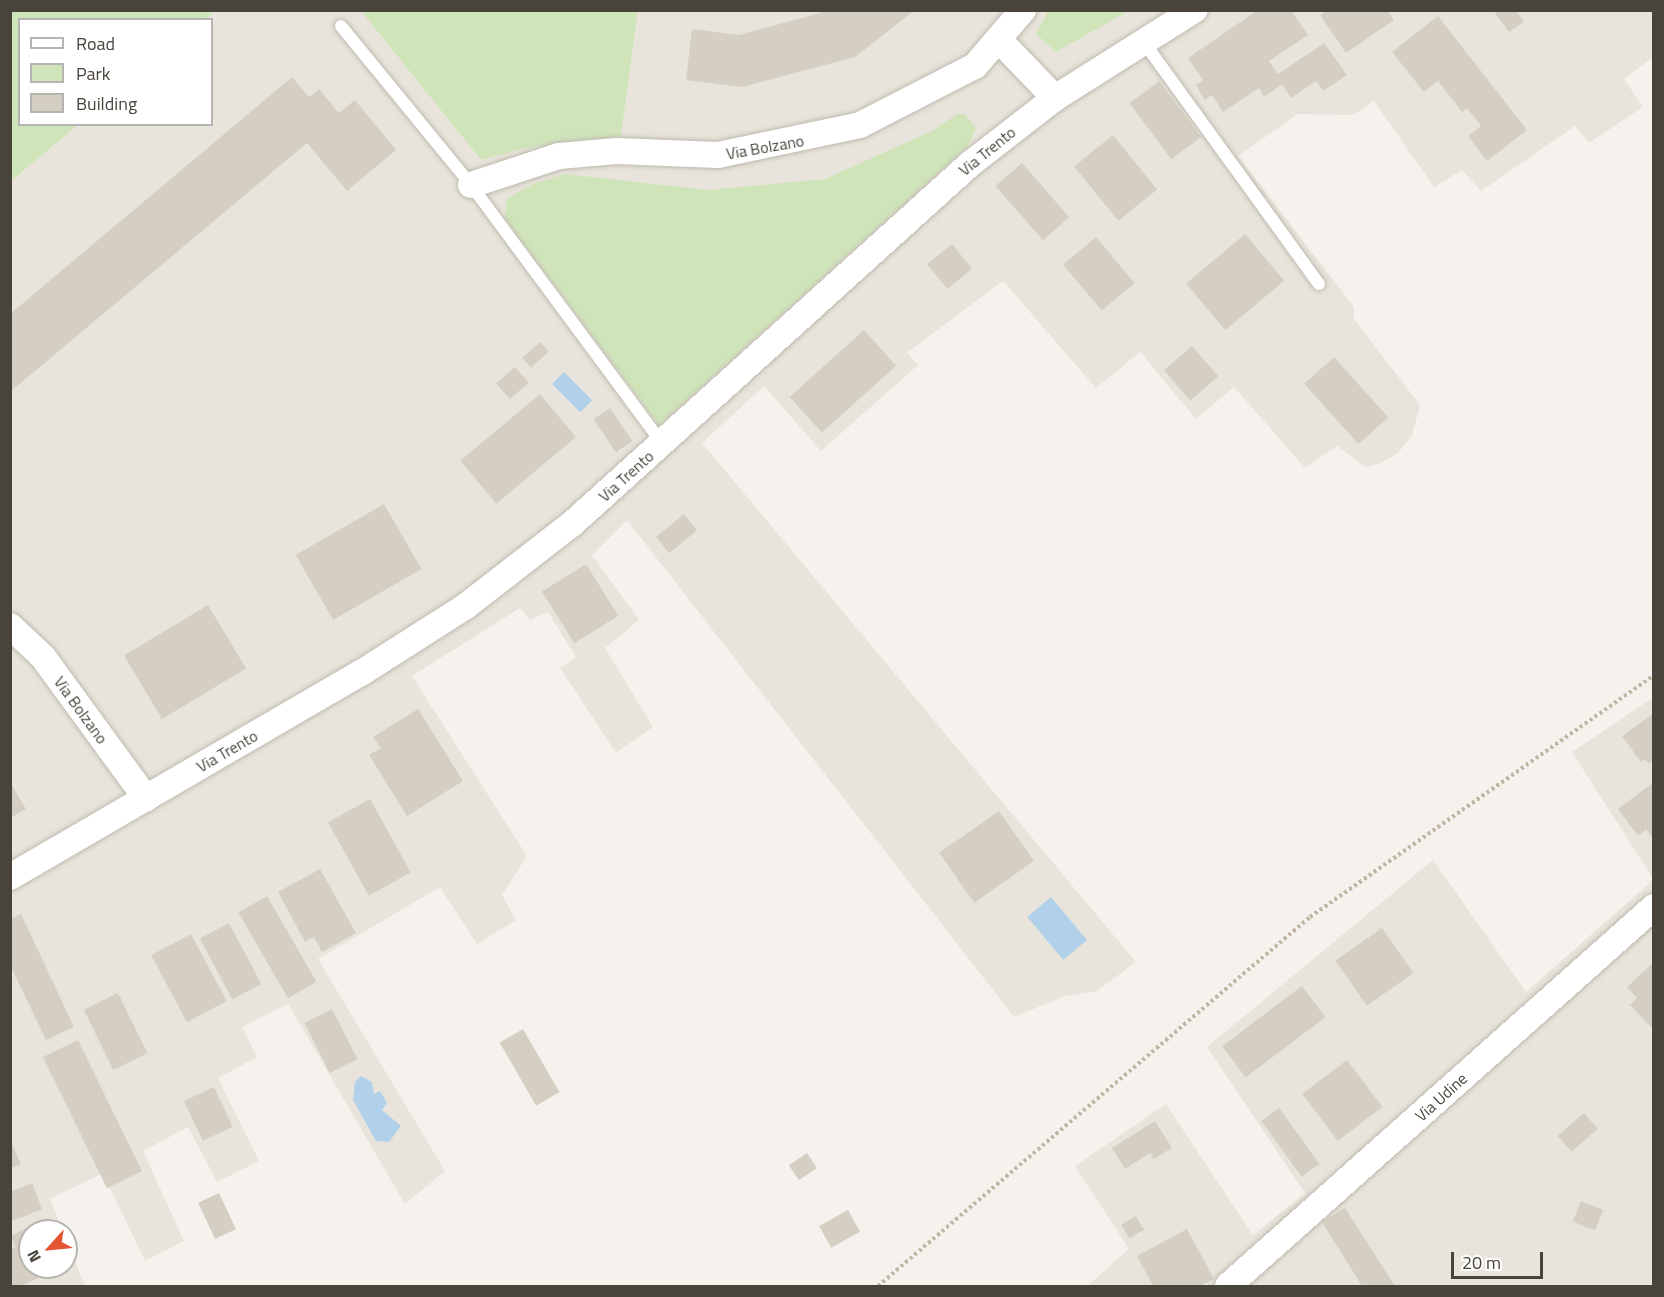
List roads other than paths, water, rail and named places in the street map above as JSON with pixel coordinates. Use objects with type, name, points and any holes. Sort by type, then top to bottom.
[{"type":"street","name":"Via Bolzano","points":[[471,185],[559,156],[616,151],[718,155],[826,135],[932,92],[975,66],[1001,42],[1023,10]]},
{"type":"street","name":"Via Trento","points":[[10,877],[466,606],[573,523],[914,211],[1055,98],[1194,10]]},
{"type":"street","points":[[1001,42],[1055,98]]},
{"type":"street","name":"Via Bolzano","points":[[10,626],[43,657],[146,798]]},
{"type":"street","name":"Via Udine","points":[[1228,1287],[1653,907]]},
{"type":"lane","points":[[341,26],[471,185],[662,443]]},
{"type":"lane","points":[[1143,41],[1319,284]]},
{"type":"water","points":[[564,372],[592,400],[580,412],[552,384]]},
{"type":"water","points":[[1051,897],[1087,940],[1063,960],[1027,917]]},
{"type":"water","points":[[361,1076],[372,1082],[374,1094],[380,1091],[387,1103],[382,1110],[401,1126],[389,1142],[376,1141],[353,1100],[355,1082]]}]
